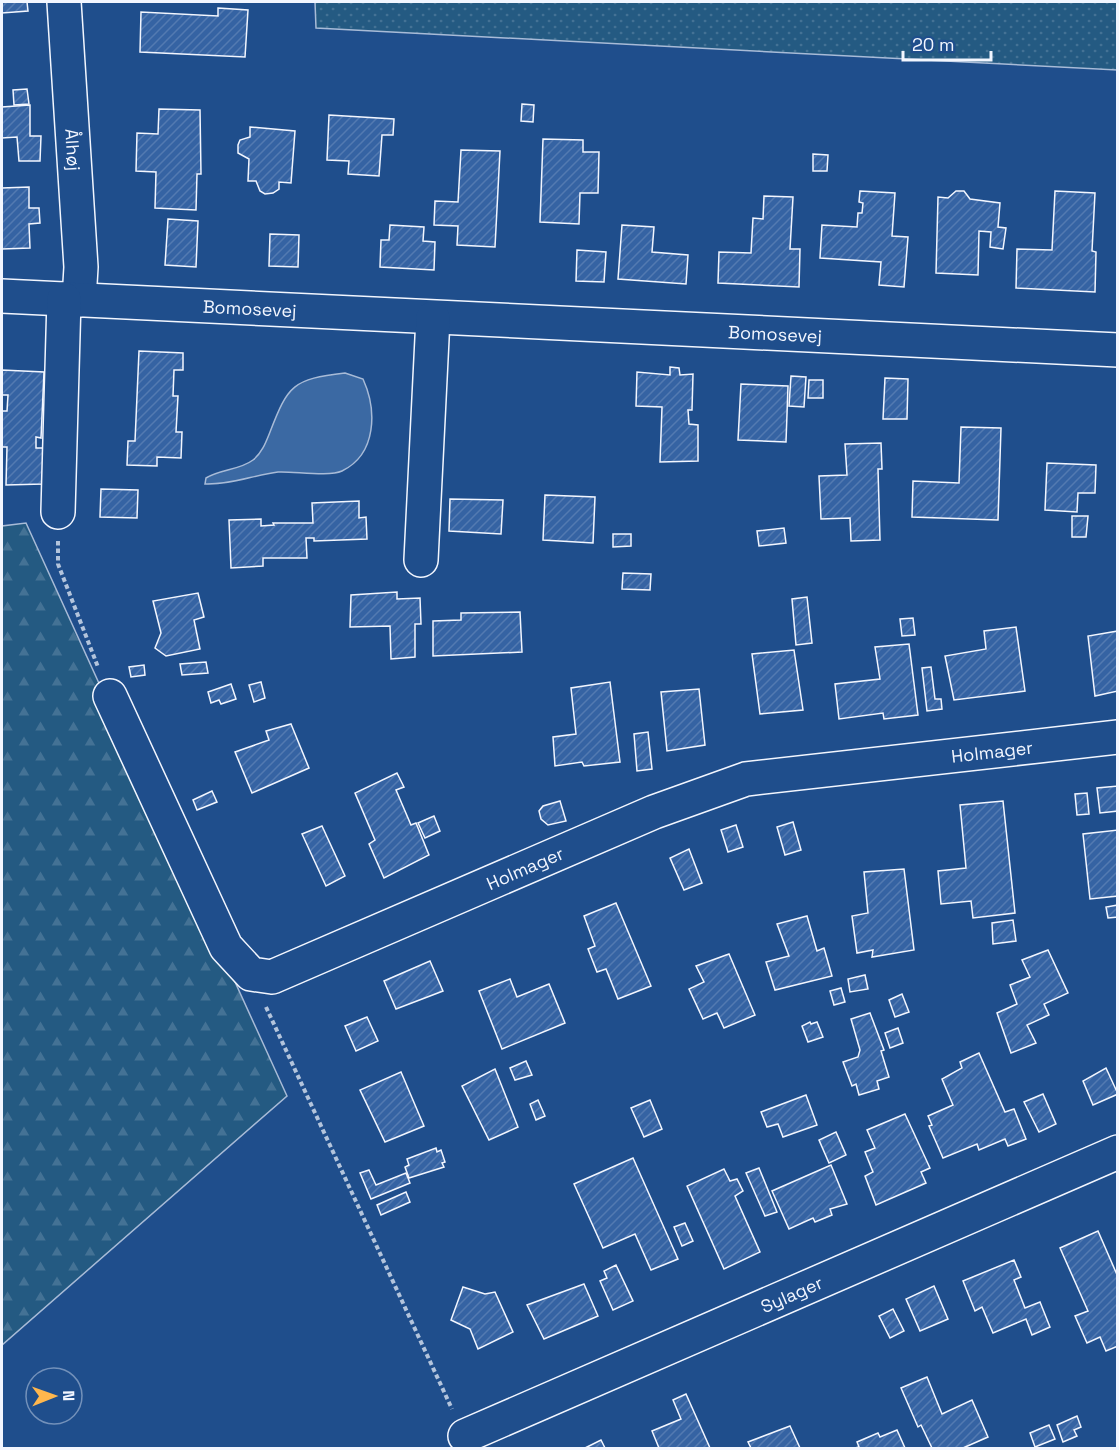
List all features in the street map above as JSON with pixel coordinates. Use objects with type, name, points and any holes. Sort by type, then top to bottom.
[{"type":"street","name":"Ålhøj","points":[[64,2],[81,267],[71,299]]},
{"type":"street","name":"Bomosevej","points":[[2,296],[1118,350]]},
{"type":"street","points":[[58,512],[71,299]]},
{"type":"street","points":[[421,560],[433,318]]},
{"type":"street","points":[[110,696],[226,947],[251,974]]},
{"type":"street","name":"Holmager","points":[[251,974],[272,977],[654,812],[746,779],[1118,737]]},
{"type":"street","name":"Sylager","points":[[465,1436],[1118,1152]]},
{"type":"path","points":[[58,512],[58,564],[110,696]]},
{"type":"path","points":[[251,974],[465,1436]]},
{"type":"green space","points":[[315,2],[1117,2],[1117,70],[316,28]]},
{"type":"green space","points":[[26,523],[287,1096],[2,1345],[2,526]]},
{"type":"shaded area","points":[[345,373],[363,379],[371,404],[371,430],[368,443],[354,463],[336,473],[278,472],[224,483],[205,484],[206,478],[242,466],[256,457],[265,443],[282,404],[295,387],[314,378]]},
{"type":"building","points":[[2,2],[27,2],[28,11],[2,13]]},
{"type":"building","points":[[218,8],[248,10],[245,57],[140,52],[141,12],[218,16]]},
{"type":"building","points":[[27,89],[29,104],[14,105],[13,90]]},
{"type":"building","points":[[522,104],[534,105],[533,122],[521,121]]},
{"type":"building","points":[[30,105],[30,136],[41,136],[40,161],[19,161],[17,137],[2,138],[2,107]]},
{"type":"building","points":[[159,109],[200,110],[201,174],[197,174],[196,210],[155,208],[156,172],[136,171],[137,133],[158,134]]},
{"type":"building","points":[[329,115],[394,119],[393,135],[382,135],[379,176],[348,174],[349,161],[327,160]]},
{"type":"building","points":[[250,127],[295,131],[291,183],[279,182],[279,189],[273,193],[265,194],[260,191],[256,181],[248,181],[249,159],[238,153],[240,140],[250,137]]},
{"type":"building","points":[[543,139],[583,140],[583,152],[599,152],[598,193],[580,193],[579,224],[540,222]]},
{"type":"building","points":[[461,150],[500,151],[495,247],[457,245],[458,226],[434,225],[435,201],[458,202]]},
{"type":"building","points":[[813,154],[828,155],[827,171],[813,171]]},
{"type":"building","points":[[29,187],[29,208],[39,208],[40,223],[29,224],[30,248],[2,249],[2,188]]},
{"type":"building","points":[[860,191],[895,193],[892,236],[908,237],[904,287],[879,285],[881,262],[820,258],[822,225],[857,227],[858,213],[862,213],[863,203],[859,202]]},
{"type":"building","points":[[956,191],[964,191],[970,199],[1000,203],[998,227],[1006,228],[1003,249],[990,247],[991,232],[979,231],[978,275],[936,273],[938,197],[948,198]]},
{"type":"building","points":[[1055,191],[1095,193],[1092,251],[1096,252],[1095,292],[1016,288],[1017,249],[1052,250]]},
{"type":"building","points":[[764,196],[793,197],[790,249],[800,249],[799,287],[718,283],[719,252],[751,253],[753,218],[763,219]]},
{"type":"building","points":[[168,219],[198,221],[196,267],[165,265]]},
{"type":"building","points":[[390,225],[424,227],[423,241],[435,242],[434,270],[380,267],[381,240],[389,240]]},
{"type":"building","points":[[622,225],[654,227],[652,252],[688,255],[686,284],[618,279]]},
{"type":"building","points":[[270,234],[299,235],[298,267],[269,266]]},
{"type":"building","points":[[577,250],[606,252],[604,282],[576,281]]},
{"type":"building","points":[[139,351],[183,353],[183,370],[174,370],[173,396],[178,396],[176,432],[182,432],[181,458],[157,457],[157,466],[127,465],[128,441],[135,441]]},
{"type":"building","points":[[670,367],[679,368],[680,375],[693,374],[692,410],[688,410],[689,424],[698,425],[698,461],[660,462],[662,407],[636,406],[637,372],[670,375]]},
{"type":"building","points":[[2,370],[44,372],[41,438],[36,437],[36,448],[45,448],[43,484],[6,485],[7,447],[2,447],[2,411],[7,411],[8,395],[2,395]]},
{"type":"building","points":[[791,376],[806,377],[804,407],[789,406]]},
{"type":"building","points":[[885,378],[908,379],[907,419],[883,419]]},
{"type":"building","points":[[809,380],[823,380],[823,398],[808,398]]},
{"type":"building","points":[[741,384],[788,386],[786,442],[738,440]]},
{"type":"building","points":[[961,427],[1001,428],[998,520],[912,517],[913,481],[959,483]]},
{"type":"building","points":[[881,443],[882,469],[878,469],[880,540],[851,541],[850,518],[821,519],[819,476],[847,475],[845,444]]},
{"type":"building","points":[[1047,463],[1096,465],[1095,493],[1078,493],[1077,512],[1045,510]]},
{"type":"building","points":[[101,489],[138,490],[137,518],[100,517]]},
{"type":"building","points":[[545,495],[595,497],[593,543],[543,540]]},
{"type":"building","points":[[450,499],[503,500],[501,534],[449,531]]},
{"type":"building","points":[[359,501],[359,518],[366,517],[367,539],[314,541],[314,538],[306,538],[307,558],[263,558],[263,566],[231,568],[229,520],[261,519],[261,526],[274,525],[273,523],[313,523],[312,503]]},
{"type":"building","points":[[1072,516],[1088,516],[1086,537],[1072,537]]},
{"type":"building","points":[[784,528],[786,543],[759,546],[757,531]]},
{"type":"building","points":[[613,534],[631,534],[631,546],[613,547]]},
{"type":"building","points":[[623,573],[651,574],[650,590],[622,589]]},
{"type":"building","points":[[397,592],[397,599],[420,598],[421,624],[415,624],[415,657],[391,659],[390,626],[350,627],[351,595]]},
{"type":"building","points":[[198,593],[204,617],[194,620],[200,649],[166,656],[155,648],[161,633],[153,601]]},
{"type":"building","points":[[807,597],[812,643],[796,645],[792,599]]},
{"type":"building","points":[[520,612],[522,652],[433,656],[433,621],[461,620],[461,613]]},
{"type":"building","points":[[913,618],[915,635],[902,636],[900,619]]},
{"type":"building","points":[[1016,627],[1025,691],[954,700],[945,656],[986,649],[984,631]]},
{"type":"building","points":[[1118,631],[1118,691],[1095,696],[1088,636]]},
{"type":"building","points":[[909,644],[918,715],[884,719],[883,713],[839,719],[835,684],[880,679],[875,647]]},
{"type":"building","points":[[794,650],[803,710],[760,714],[752,654]]},
{"type":"building","points":[[206,662],[208,673],[182,675],[180,664]]},
{"type":"building","points":[[144,665],[145,675],[131,677],[129,667]]},
{"type":"building","points":[[931,667],[935,699],[941,699],[942,709],[927,711],[922,668]]},
{"type":"building","points":[[261,682],[265,698],[254,702],[249,685]]},
{"type":"building","points":[[610,682],[620,762],[584,766],[582,762],[555,766],[553,737],[576,734],[571,688]]},
{"type":"building","points":[[231,684],[236,699],[221,704],[219,700],[211,703],[208,692]]},
{"type":"building","points":[[699,689],[705,745],[667,751],[661,692]]},
{"type":"building","points":[[291,724],[309,768],[252,793],[235,752],[269,740],[266,731]]},
{"type":"building","points":[[648,732],[652,769],[637,771],[634,734]]},
{"type":"building","points":[[397,773],[404,787],[396,790],[411,825],[416,823],[429,855],[384,878],[369,844],[375,840],[355,793]]},
{"type":"building","points":[[1118,786],[1118,811],[1100,813],[1097,788]]},
{"type":"building","points":[[212,791],[217,802],[197,810],[193,800]]},
{"type":"building","points":[[1087,793],[1089,814],[1077,815],[1075,794]]},
{"type":"building","points":[[560,801],[566,821],[548,825],[541,819],[539,811],[543,806]]},
{"type":"building","points":[[1003,801],[1015,913],[973,918],[971,901],[941,904],[938,871],[966,868],[960,805]]},
{"type":"building","points":[[434,816],[440,831],[425,838],[418,823]]},
{"type":"building","points":[[793,822],[801,850],[785,855],[777,827]]},
{"type":"building","points":[[736,825],[743,847],[728,852],[721,830]]},
{"type":"building","points":[[322,826],[345,876],[326,886],[302,834]]},
{"type":"building","points":[[1118,830],[1118,896],[1090,899],[1083,834]]},
{"type":"building","points":[[689,849],[702,883],[684,890],[670,858]]},
{"type":"building","points":[[904,869],[914,950],[872,957],[873,950],[857,953],[852,916],[868,913],[864,872]]},
{"type":"building","points":[[616,903],[651,986],[618,999],[606,969],[597,972],[588,949],[595,946],[584,916]]},
{"type":"building","points":[[1118,905],[1118,917],[1108,918],[1106,907]]},
{"type":"building","points":[[807,916],[817,951],[824,948],[832,976],[775,990],[766,962],[789,956],[777,924]]},
{"type":"building","points":[[1013,920],[1016,941],[993,944],[992,923]]},
{"type":"building","points":[[1048,950],[1068,993],[1044,1004],[1049,1015],[1027,1025],[1036,1043],[1011,1053],[997,1013],[1017,1004],[1010,985],[1030,977],[1022,960]]},
{"type":"building","points":[[729,954],[755,1015],[724,1028],[717,1013],[703,1019],[689,989],[704,982],[696,966]]},
{"type":"building","points":[[430,961],[443,991],[396,1009],[384,981]]},
{"type":"building","points":[[865,975],[868,989],[850,992],[848,979]]},
{"type":"building","points":[[510,979],[517,997],[549,984],[565,1023],[502,1049],[479,991]]},
{"type":"building","points":[[841,988],[845,1002],[834,1005],[830,991]]},
{"type":"building","points":[[902,994],[909,1012],[895,1017],[889,1000]]},
{"type":"building","points":[[870,1013],[884,1050],[881,1051],[889,1077],[877,1081],[879,1089],[859,1095],[856,1084],[852,1086],[843,1062],[858,1057],[860,1050],[851,1019]]},
{"type":"building","points":[[367,1017],[378,1041],[356,1051],[345,1026]]},
{"type":"building","points":[[810,1022],[811,1024],[817,1022],[823,1037],[808,1042],[802,1026]]},
{"type":"building","points":[[898,1028],[903,1043],[890,1048],[885,1033]]},
{"type":"building","points":[[979,1053],[1005,1112],[1014,1109],[1026,1139],[1008,1146],[1005,1139],[979,1150],[977,1144],[943,1158],[929,1126],[932,1125],[928,1116],[953,1105],[942,1079],[962,1068],[960,1062]]},
{"type":"building","points":[[526,1061],[532,1075],[515,1080],[510,1068]]},
{"type":"building","points":[[1106,1068],[1118,1094],[1093,1105],[1083,1081]]},
{"type":"building","points":[[495,1069],[518,1127],[489,1140],[462,1086]]},
{"type":"building","points":[[401,1072],[424,1126],[385,1142],[360,1090]]},
{"type":"building","points":[[1043,1094],[1056,1124],[1039,1132],[1024,1102]]},
{"type":"building","points":[[806,1095],[817,1125],[783,1137],[778,1124],[767,1127],[761,1112]]},
{"type":"building","points":[[538,1100],[545,1116],[536,1120],[530,1104]]},
{"type":"building","points":[[650,1100],[662,1129],[644,1137],[631,1108]]},
{"type":"building","points":[[905,1114],[930,1168],[921,1172],[926,1183],[876,1205],[865,1176],[873,1172],[865,1152],[875,1148],[867,1130]]},
{"type":"building","points":[[836,1132],[846,1155],[829,1163],[819,1140]]},
{"type":"building","points":[[436,1148],[437,1152],[441,1150],[445,1162],[442,1163],[444,1167],[409,1178],[405,1167],[409,1165],[407,1159]]},
{"type":"building","points":[[633,1158],[678,1259],[651,1270],[635,1234],[603,1248],[574,1184]]},
{"type":"building","points":[[831,1165],[847,1204],[830,1209],[832,1215],[815,1222],[813,1218],[789,1229],[772,1191]]},
{"type":"building","points":[[759,1168],[777,1212],[765,1216],[746,1173]]},
{"type":"building","points":[[724,1169],[730,1181],[737,1179],[743,1191],[735,1196],[760,1252],[724,1269],[687,1186]]},
{"type":"building","points":[[369,1170],[376,1185],[406,1173],[410,1183],[371,1199],[360,1173]]},
{"type":"building","points":[[406,1192],[410,1202],[381,1215],[377,1205]]},
{"type":"building","points":[[685,1223],[693,1241],[682,1246],[674,1227]]},
{"type":"building","points":[[1098,1231],[1118,1277],[1118,1346],[1106,1351],[1100,1337],[1087,1343],[1075,1316],[1088,1311],[1060,1248]]},
{"type":"building","points":[[1014,1260],[1021,1277],[1014,1280],[1025,1308],[1040,1302],[1050,1327],[1032,1335],[1026,1319],[993,1333],[982,1307],[975,1311],[963,1281]]},
{"type":"building","points":[[616,1265],[633,1301],[613,1310],[600,1281],[607,1278],[604,1271]]},
{"type":"building","points":[[584,1284],[598,1316],[544,1339],[527,1305]]},
{"type":"building","points":[[934,1286],[948,1319],[920,1331],[906,1299]]},
{"type":"building","points":[[463,1287],[485,1294],[495,1292],[513,1332],[478,1349],[470,1329],[451,1320]]},
{"type":"building","points":[[893,1309],[904,1331],[890,1338],[879,1316]]},
{"type":"building","points":[[927,1377],[942,1414],[972,1400],[988,1437],[963,1448],[932,1448],[921,1425],[918,1427],[901,1388]]},
{"type":"building","points":[[686,1394],[710,1448],[659,1448],[652,1431],[681,1419],[673,1400]]},
{"type":"building","points":[[1077,1416],[1081,1427],[1074,1430],[1077,1436],[1063,1442],[1057,1425]]},
{"type":"building","points":[[1049,1425],[1055,1439],[1035,1447],[1030,1433]]},
{"type":"building","points":[[790,1426],[800,1448],[751,1448],[748,1442]]},
{"type":"building","points":[[897,1430],[905,1448],[855,1448],[859,1447],[857,1442],[878,1433],[880,1437]]},
{"type":"building","points":[[601,1440],[605,1448],[585,1448]]}]
